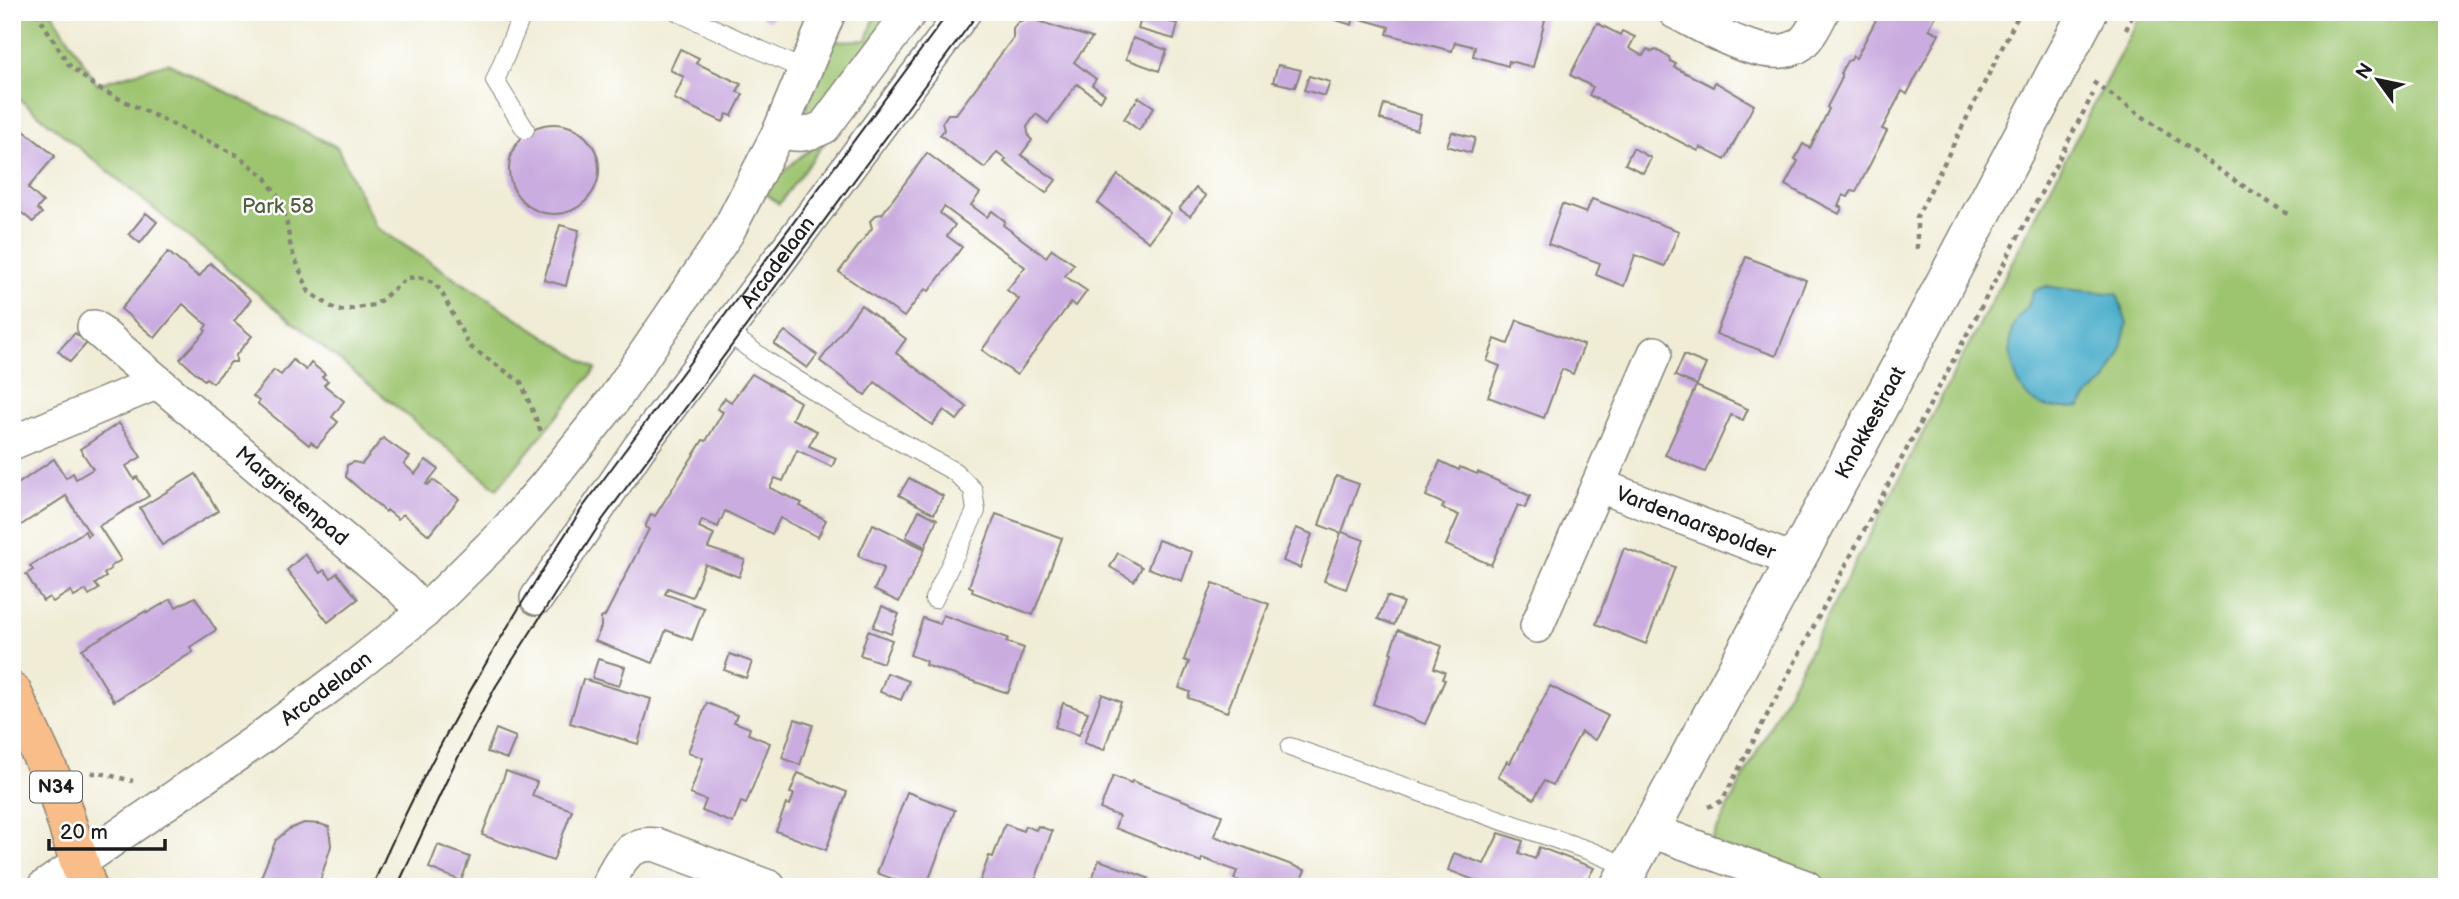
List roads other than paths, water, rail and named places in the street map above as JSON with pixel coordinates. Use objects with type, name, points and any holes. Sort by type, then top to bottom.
[{"type":"main road","name":"N34","points":[[12,692],[52,778],[84,874]]},
{"type":"street","name":"Arcadelaan","points":[[44,887],[84,874],[338,680],[424,611],[505,532],[613,401],[707,264],[780,130],[829,12]]},
{"type":"street","points":[[780,130],[794,136],[824,127],[910,12]]},
{"type":"street","name":"Arcadelaan","points":[[537,598],[598,516],[726,331],[964,12]]},
{"type":"street","points":[[1675,12],[1743,46],[1774,52],[1801,44],[1822,12]]},
{"type":"street","name":"Knokkestraat","points":[[1624,877],[1795,561],[2079,15]]},
{"type":"street","name":"Margrietenpad","points":[[94,327],[402,589],[424,611]]},
{"type":"street","name":"Vardenaarspolder","points":[[1537,626],[1656,353]]},
{"type":"street","points":[[12,443],[158,382]]},
{"type":"street","points":[[556,472],[598,516]]},
{"type":"street","name":"Vardenaarspolder","points":[[1598,485],[1795,561]]},
{"type":"street","points":[[1648,830],[1806,887]]},
{"type":"street","points":[[608,887],[614,869],[628,852],[645,843],[657,845],[769,887]]},
{"type":"lane","points":[[523,12],[495,81],[525,129]]},
{"type":"lane","points":[[678,12],[806,71]]},
{"type":"lane","points":[[726,331],[765,360],[854,416],[955,472],[973,490],[976,511],[934,599]]},
{"type":"lane","points":[[1290,747],[1590,851],[1624,877]]},
{"type":"water","points":[[2047,286],[2117,294],[2127,324],[2119,355],[2106,381],[2091,393],[2080,407],[2052,408],[2036,403],[2022,389],[2013,367],[2010,344],[2014,324],[2028,306],[2033,291]]},
{"type":"tram line","points":[[372,887],[418,788],[469,692],[583,507],[949,12]]},
{"type":"tram line","points":[[397,887],[453,767],[496,686],[603,519],[979,12]]},
{"type":"park label","name":"Park 58","points":[[278,206]]}]
